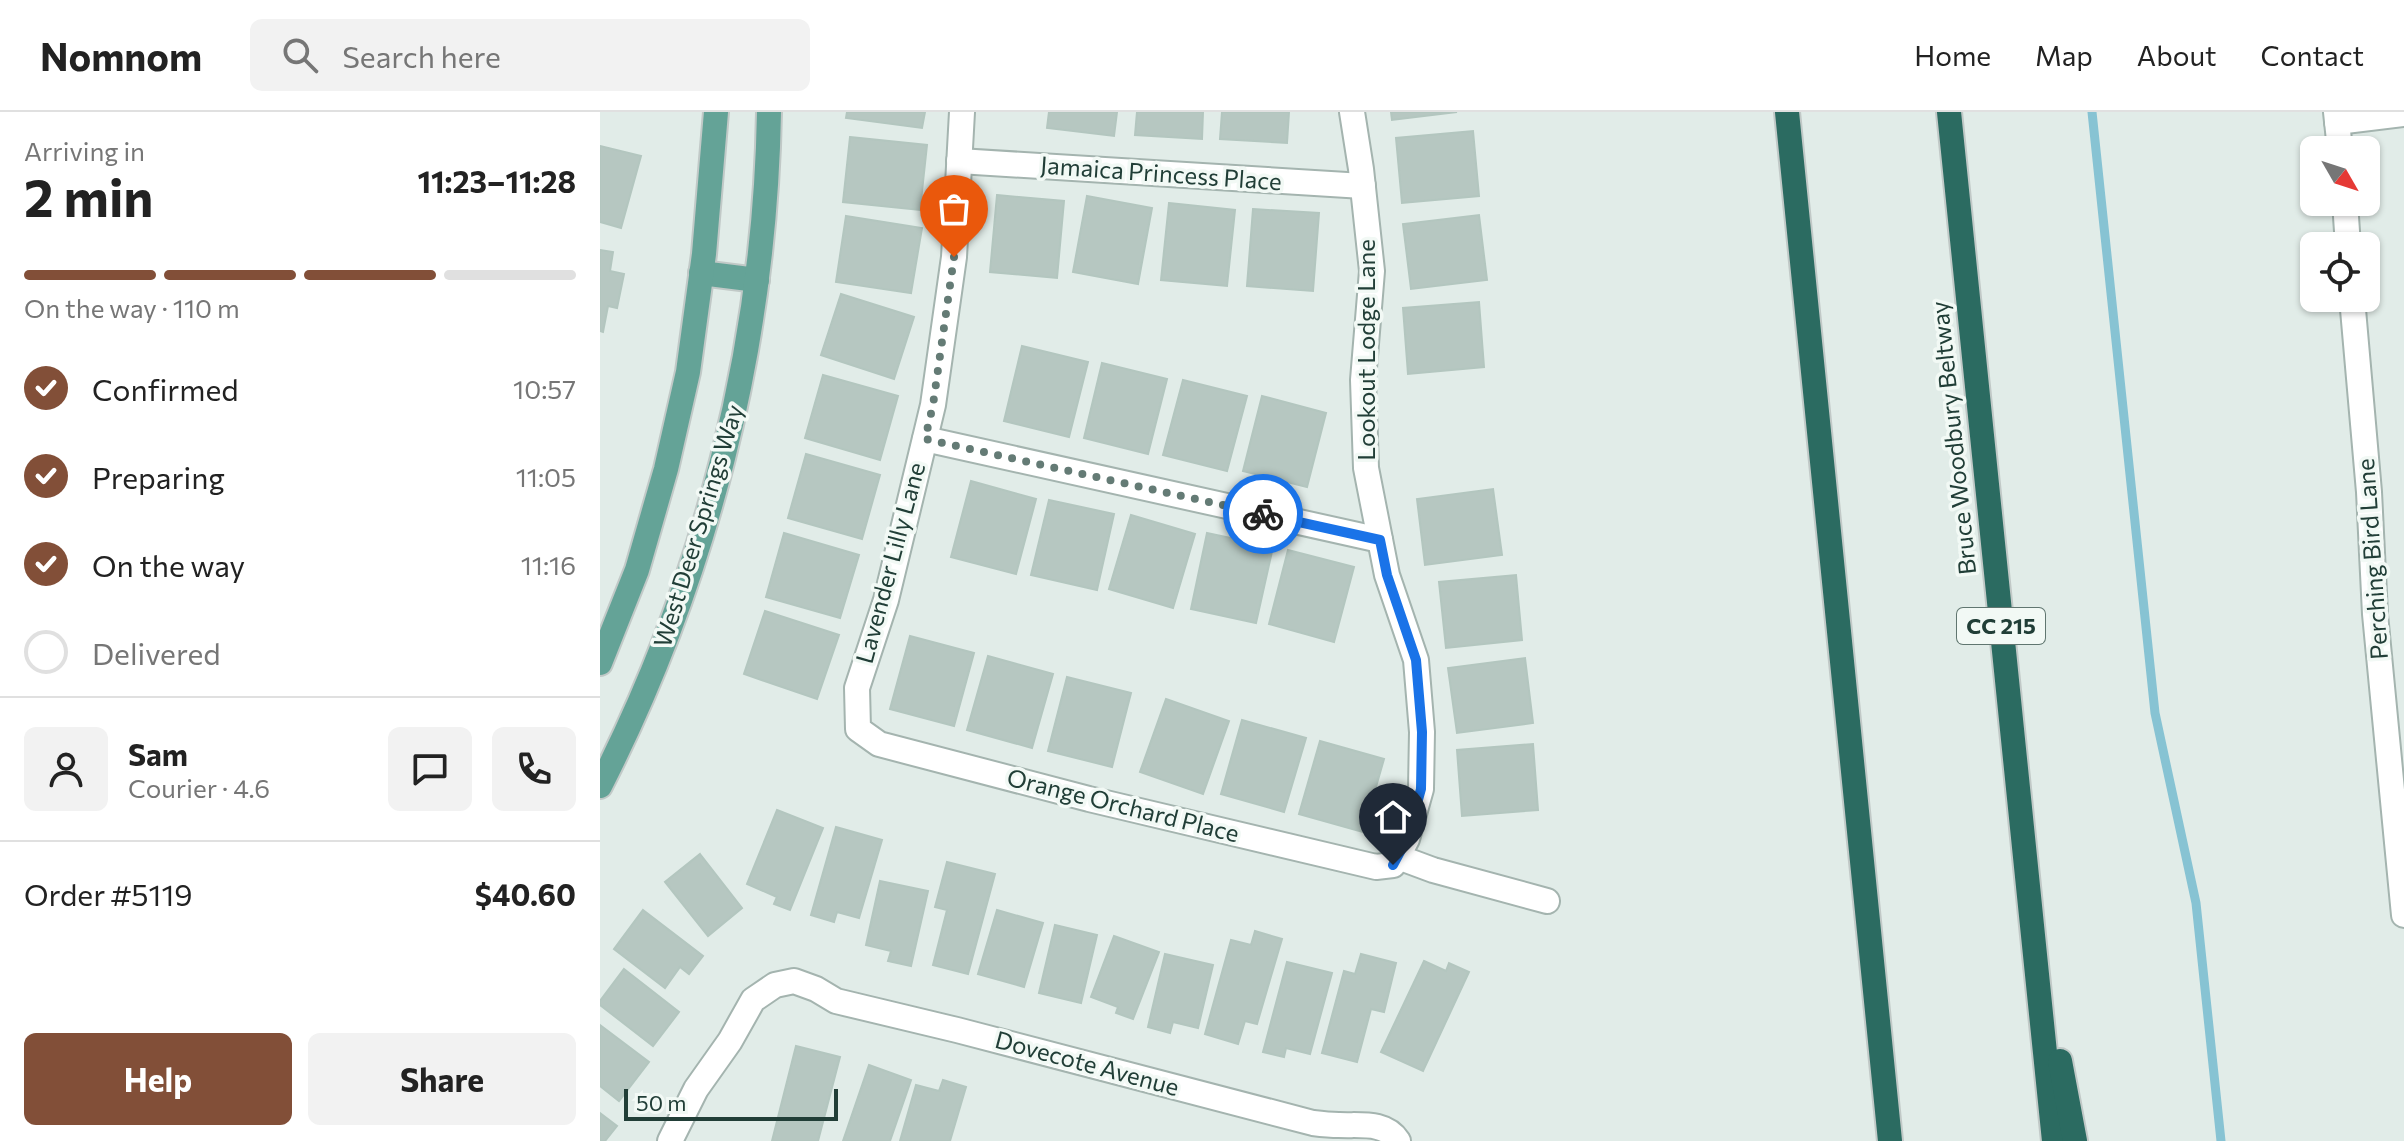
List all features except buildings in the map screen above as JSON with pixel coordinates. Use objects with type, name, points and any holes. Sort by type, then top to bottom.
[{"type":"highway","points":[[1787,112],[1890,1141]]},
{"type":"highway","name":"Bruce Woodbury Beltway","points":[[1949,112],[2054,1141]]},
{"type":"highway","points":[[2030,909],[2075,1141]]},
{"type":"main road","name":"West Deer Springs Way","points":[[600,663],[637,570],[666,469],[688,372],[716,112]]},
{"type":"main road","name":"West Deer Springs Way","points":[[600,786],[628,730],[665,642],[693,562],[739,393],[763,229],[769,112]]},
{"type":"main road","points":[[701,273],[757,280]]},
{"type":"street","name":"Lavender Lilly Lane","points":[[858,729],[857,688],[886,600],[933,405],[954,257],[962,112]]},
{"type":"street","name":"Lookout Lodge Lane","points":[[1352,112],[1372,271],[1363,380],[1366,468],[1387,575],[1416,660],[1422,732],[1421,789],[1407,839],[1396,861]]},
{"type":"street","points":[[2336,117],[2404,114]]},
{"type":"street","name":"Jamaica Princess Place","points":[[959,161],[1363,186]]},
{"type":"street","name":"Perching Bird Lane","points":[[2353,312],[2369,492],[2375,614],[2404,915]]},
{"type":"street","points":[[925,439],[1380,540]]},
{"type":"street","name":"Orange Orchard Place","points":[[858,729],[879,744],[1074,796],[1376,867],[1396,861],[1547,901]]},
{"type":"street","name":"Dovecote Avenue","points":[[670,1141],[696,1089],[730,1041],[753,1000],[775,985],[794,981],[836,1001],[1313,1123],[1366,1124],[1393,1133],[1398,1141]]},
{"type":"waterway","points":[[2092,112],[2155,713],[2196,903],[2221,1141]]},
{"type":"way so far","points":[[954,257],[933,405],[925,439],[1263,514]]},
{"type":"route","points":[[1263,514],[1380,540],[1387,575],[1416,660],[1422,732],[1421,789],[1407,839],[1393,865]]}]
